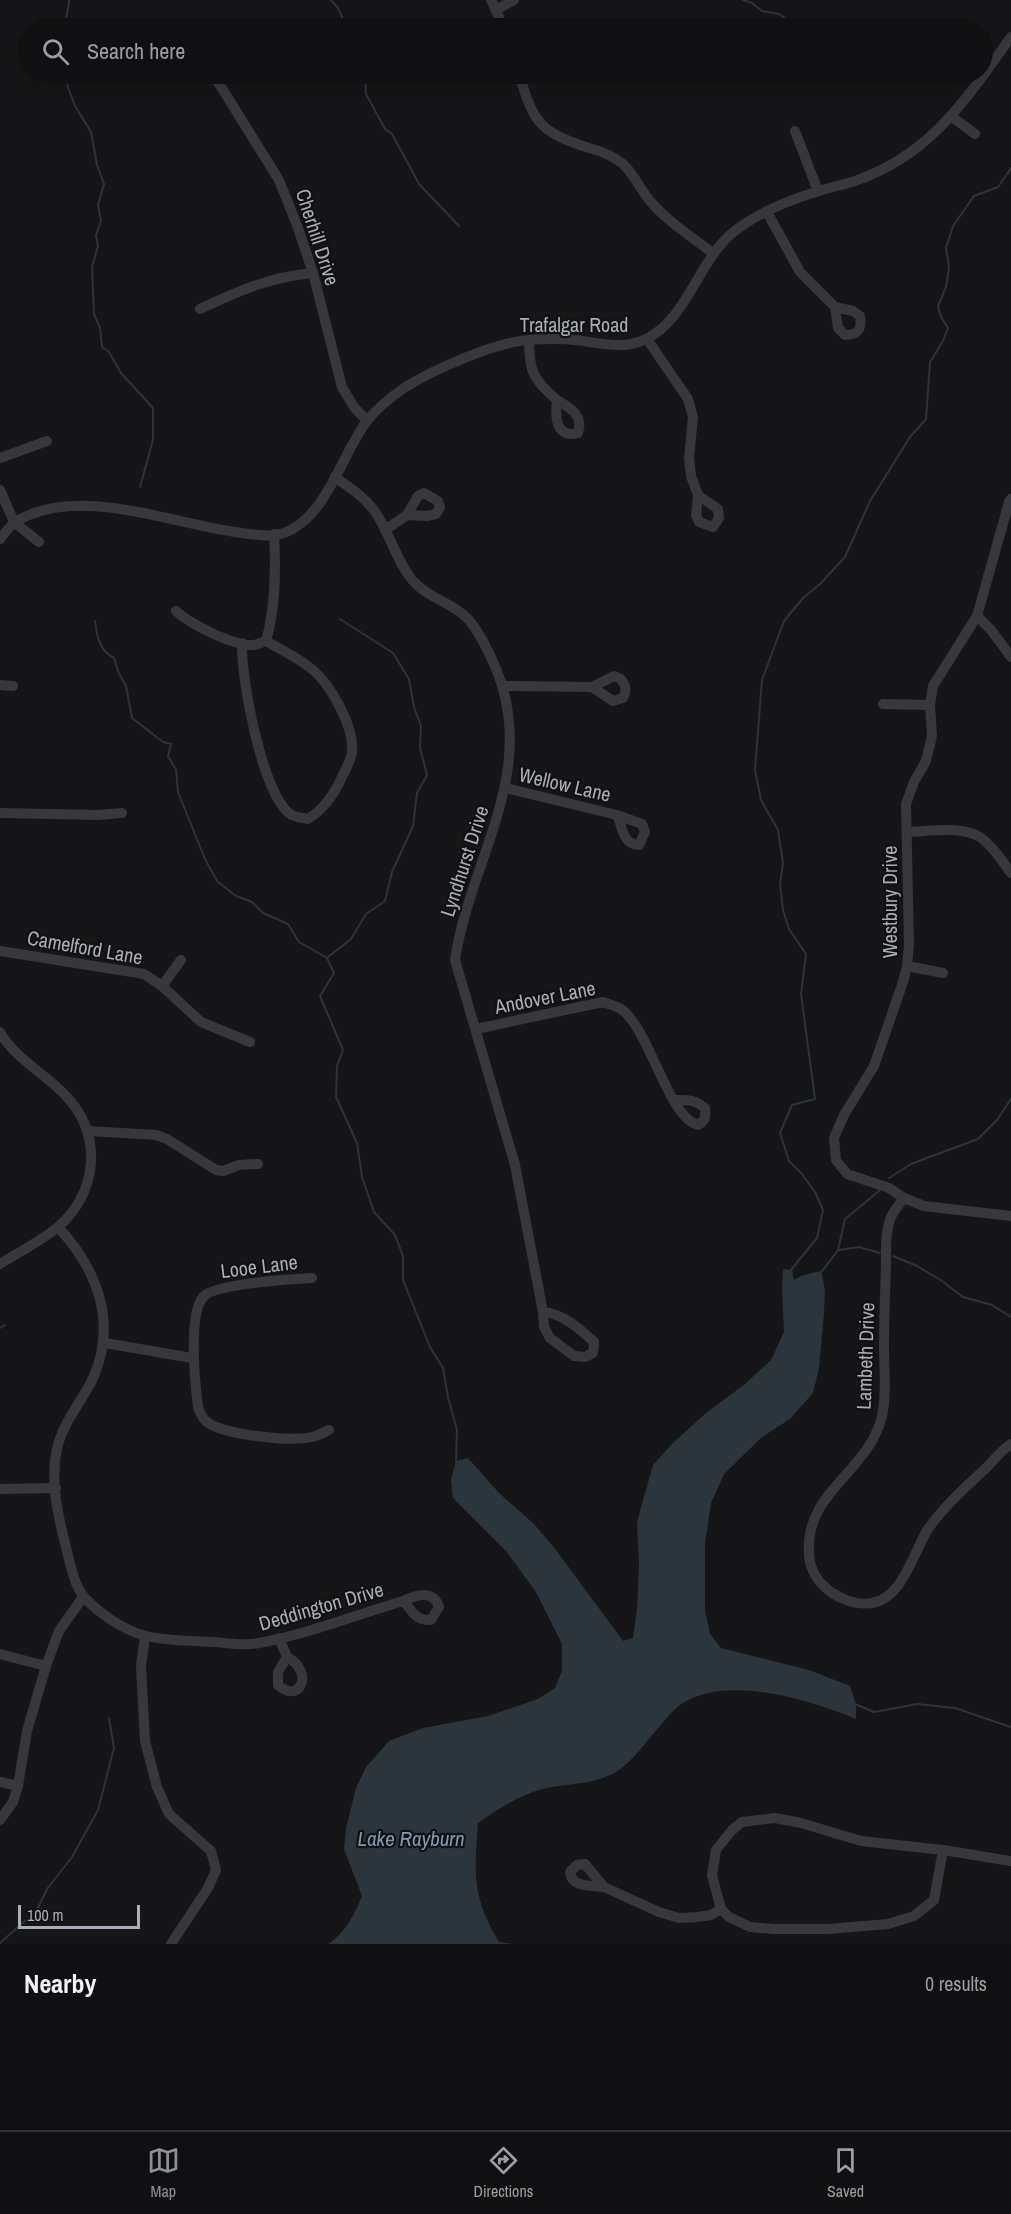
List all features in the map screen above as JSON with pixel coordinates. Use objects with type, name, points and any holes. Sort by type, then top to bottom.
[{"type":"street","points":[[493,5],[514,0]]},
{"type":"street","name":"Trafalgar Road","points":[[993,59],[1011,37]]},
{"type":"street","name":"Cherhill Drive","points":[[219,84],[279,180],[313,273],[342,387],[347,398],[367,421]]},
{"type":"street","points":[[522,84],[527,101],[538,122],[556,137],[603,152],[622,163],[650,201],[714,254]]},
{"type":"street","name":"Trafalgar Road","points":[[0,539],[14,522],[40,511],[66,507],[107,507],[216,529],[283,534],[297,526],[318,506],[367,421],[382,405],[417,380],[508,343],[529,340],[572,340],[625,345],[647,339],[671,319],[714,254],[731,234],[747,222],[767,212],[818,191],[854,182],[904,158],[921,146],[951,117],[974,84]]},
{"type":"street","points":[[951,117],[975,134]]},
{"type":"street","points":[[795,131],[818,191]]},
{"type":"street","points":[[767,212],[800,272],[835,307]]},
{"type":"street","points":[[200,309],[252,285],[288,275],[313,273]]},
{"type":"street","points":[[647,339],[688,399],[693,417],[689,458],[691,476],[698,495]]},
{"type":"street","points":[[529,340],[529,356],[533,372],[540,386],[557,400]]},
{"type":"street","points":[[0,458],[46,441]]},
{"type":"street","name":"Lyndhurst Drive","points":[[335,477],[363,498],[375,511],[401,563],[414,581],[430,596],[468,618],[480,635],[504,686],[508,720],[508,769],[505,788],[492,838],[458,936],[455,960],[458,978],[476,1029],[515,1165],[544,1327],[550,1338],[574,1356],[585,1357],[593,1353],[594,1342],[584,1333],[554,1312],[543,1312]]},
{"type":"street","points":[[0,490],[14,522],[39,542]]},
{"type":"street","name":"Westbury Drive","points":[[1011,499],[1008,502],[977,616],[933,686],[930,705],[932,736],[926,761],[914,782],[906,804],[909,944],[907,966],[874,1066],[843,1115],[834,1138],[836,1160],[847,1174],[889,1188],[904,1198],[924,1206],[1011,1216]]},
{"type":"street","points":[[385,530],[407,515]]},
{"type":"street","points":[[266,641],[270,626],[274,534]]},
{"type":"street","points":[[176,611],[196,626],[213,634],[253,646],[266,641]]},
{"type":"street","points":[[977,616],[1011,657]]},
{"type":"street","points":[[242,643],[242,667],[248,709],[268,777],[278,802],[291,815],[308,819],[320,812],[334,794],[352,753],[350,731],[329,689],[314,670],[266,641]]},
{"type":"street","points":[[0,685],[13,686]]},
{"type":"street","points":[[504,686],[592,687]]},
{"type":"street","points":[[883,704],[930,705]]},
{"type":"street","name":"Wellow Lane","points":[[505,788],[617,815]]},
{"type":"street","points":[[0,813],[98,815],[122,813]]},
{"type":"street","points":[[907,832],[970,833],[980,837],[990,846],[1011,873]]},
{"type":"street","name":"Camelford Lane","points":[[0,951],[144,974],[162,986],[201,1022],[250,1042]]},
{"type":"street","points":[[162,986],[180,960]]},
{"type":"street","points":[[907,966],[943,973]]},
{"type":"street","name":"Andover Lane","points":[[476,1029],[583,1005],[603,1002],[612,1005],[621,1009],[635,1025],[674,1100]]},
{"type":"street","points":[[0,1032],[23,1059],[67,1097],[81,1115],[88,1131],[92,1155],[91,1171],[85,1190],[74,1210],[58,1227],[0,1264]]},
{"type":"street","points":[[88,1131],[156,1135],[216,1170],[223,1171],[239,1165],[258,1164]]},
{"type":"street","name":"Lambeth Drive","points":[[904,1198],[892,1215],[887,1235],[885,1394],[882,1417],[873,1439],[860,1460],[828,1495],[815,1514],[808,1536],[809,1558],[816,1579],[831,1594],[851,1601],[873,1603],[892,1592],[904,1576],[928,1529],[970,1483],[1011,1444]]},
{"type":"street","name":"Deddington Drive","points":[[58,1227],[76,1246],[91,1272],[101,1301],[105,1343],[94,1377],[63,1429],[57,1447],[54,1472],[59,1520],[73,1574],[83,1597],[116,1623],[145,1636],[256,1644],[403,1601]]},
{"type":"street","name":"Looe Lane","points":[[312,1278],[248,1284],[207,1293],[199,1302],[192,1358],[200,1415],[214,1426],[275,1438],[312,1437],[329,1430]]},
{"type":"street","points":[[105,1343],[192,1358]]},
{"type":"street","points":[[0,1489],[56,1488]]},
{"type":"street","points":[[0,1820],[13,1802],[18,1786],[27,1731],[59,1631],[83,1597]]},
{"type":"street","points":[[145,1636],[141,1666],[145,1741],[157,1787],[169,1814],[211,1851],[216,1870],[208,1888],[171,1944]]},
{"type":"street","points":[[279,1638],[287,1657]]},
{"type":"street","points":[[0,1654],[46,1666]]},
{"type":"street","points":[[0,1782],[18,1786]]},
{"type":"street","points":[[944,1850],[934,1900],[914,1916],[888,1924],[828,1929],[750,1927],[729,1917],[721,1909],[712,1875],[717,1850],[732,1830],[742,1822],[775,1818],[801,1823],[861,1841],[944,1850],[1011,1861]]},
{"type":"street","points":[[604,1887],[679,1918],[711,1915],[721,1909]]},
{"type":"water","name":"Lake Rayburn","points":[[783,1269],[791,1270],[794,1280],[803,1275],[821,1271],[825,1290],[819,1368],[813,1393],[790,1419],[762,1437],[724,1474],[711,1503],[705,1544],[705,1610],[710,1634],[721,1648],[809,1670],[850,1686],[856,1704],[856,1719],[815,1704],[768,1693],[743,1690],[720,1691],[699,1696],[675,1709],[636,1755],[614,1773],[590,1782],[550,1787],[533,1792],[508,1803],[478,1823],[476,1871],[479,1898],[499,1942],[512,1944],[328,1944],[349,1923],[362,1896],[344,1849],[346,1829],[356,1788],[366,1767],[389,1741],[423,1728],[488,1716],[538,1699],[555,1688],[562,1671],[562,1644],[536,1592],[507,1552],[453,1498],[451,1480],[456,1461],[468,1458],[500,1494],[534,1524],[623,1641],[633,1638],[639,1565],[637,1522],[653,1465],[706,1413],[745,1384],[771,1360],[784,1332]]},
{"type":"waterway","points":[[66,18],[69,0]]},
{"type":"waterway","points":[[331,0],[342,18]]},
{"type":"waterway","points":[[743,0],[752,3],[762,11],[779,14],[785,18]]},
{"type":"waterway","points":[[67,84],[75,106],[91,132],[97,165],[104,184],[98,205],[101,221],[96,235],[98,246],[92,267],[94,314],[100,328],[102,347],[109,352],[121,373],[153,408],[153,440],[140,487]]},
{"type":"waterway","points":[[365,84],[366,94],[385,129],[392,134],[419,184],[459,226]]},
{"type":"waterway","points":[[792,1273],[791,1270],[817,1238],[823,1210],[815,1192],[789,1161],[780,1133],[792,1105],[815,1099],[801,994],[806,954],[789,929],[783,910],[780,884],[783,863],[778,830],[761,800],[755,770],[762,680],[784,621],[803,598],[820,584],[845,557],[870,501],[910,437],[926,419],[930,362],[948,328],[941,317],[938,306],[946,287],[949,267],[946,248],[953,226],[974,196],[998,187],[1011,168]]},
{"type":"waterway","points":[[328,957],[351,939],[366,914],[385,901],[392,872],[413,826],[417,793],[427,775],[420,748],[421,726],[414,707],[409,679],[393,653],[340,619]]},
{"type":"waterway","points":[[95,621],[100,642],[105,651],[114,658],[126,686],[132,718],[163,742],[171,744],[168,756],[176,770],[178,792],[205,859],[217,881],[236,896],[252,902],[263,913],[288,924],[299,942],[327,958],[334,973],[320,996],[343,1050],[337,1066],[336,1097],[357,1143],[362,1177],[374,1212],[395,1235],[403,1256],[403,1280],[430,1347],[443,1368],[457,1430],[456,1462]]},
{"type":"waterway","points":[[889,1178],[911,1164],[978,1139],[997,1120],[1011,1099]]},
{"type":"waterway","points":[[820,1274],[838,1250],[845,1219],[879,1191]]},
{"type":"waterway","points":[[839,1250],[859,1247],[880,1253]]},
{"type":"waterway","points":[[893,1256],[917,1266],[963,1297],[992,1305],[1011,1317]]},
{"type":"waterway","points":[[0,1328],[5,1325]]},
{"type":"waterway","points":[[855,1704],[874,1712],[917,1704],[955,1708],[1011,1727]]},
{"type":"waterway","points":[[0,1943],[37,1910],[47,1889],[72,1857],[98,1810],[114,1748],[109,1718]]}]
